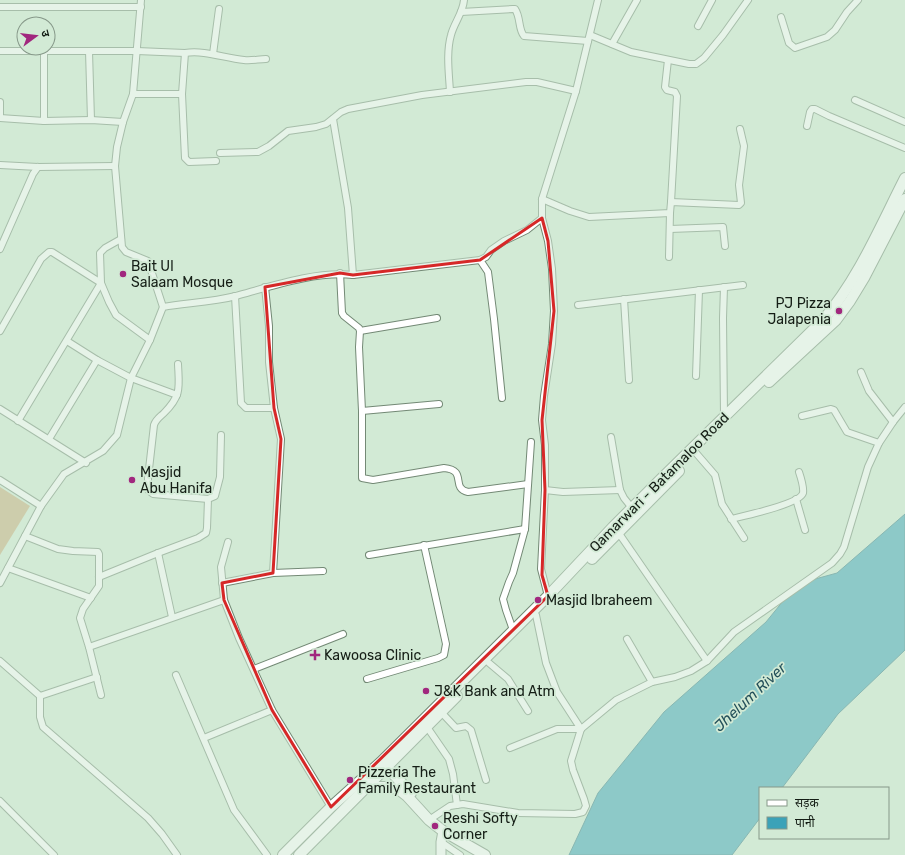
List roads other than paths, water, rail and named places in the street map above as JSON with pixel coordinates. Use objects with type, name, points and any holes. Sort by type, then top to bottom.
[{"type":"main road","name":"Qamarwari - Batamaloo Road","points":[[384,764],[632,508],[836,305],[858,270],[905,178]]},
{"type":"main road","name":"Qamarwari - Batamaloo Road","points":[[384,764],[427,727],[696,453],[836,320],[864,278],[905,199]]},
{"type":"main road","points":[[299,855],[366,787],[384,764]]},
{"type":"main road","points":[[283,855],[331,807],[384,764]]},
{"type":"main road","points":[[384,764],[432,820]]},
{"type":"main road","points":[[366,787],[387,787],[398,789],[443,831],[485,855]]},
{"type":"street","points":[[21,0],[21,8]]},
{"type":"street","points":[[65,0],[66,7]]},
{"type":"street","points":[[0,583],[41,506],[64,474],[86,463],[104,451],[117,435],[132,378],[150,340],[163,307],[148,261],[124,250],[120,239],[121,226],[115,166],[117,147],[123,122],[134,94],[141,0]]},
{"type":"street","points":[[450,92],[448,46],[451,33],[461,12],[464,0]]},
{"type":"street","points":[[548,596],[541,569],[545,490],[542,420],[552,344],[554,311],[552,269],[548,241],[542,218],[542,199],[576,91],[598,0]]},
{"type":"street","points":[[612,44],[637,0]]},
{"type":"street","points":[[698,26],[712,0]]},
{"type":"street","points":[[461,12],[513,8],[516,9],[520,17],[521,31],[524,36],[589,38],[612,44],[631,52],[689,64],[696,64],[700,62],[723,35],[748,0]]},
{"type":"street","points":[[781,17],[789,43],[794,48],[827,37],[831,34],[846,12],[858,0]]},
{"type":"street","points":[[0,7],[141,7]]},
{"type":"street","points":[[213,54],[219,9]]},
{"type":"street","points":[[0,51],[16,51]]},
{"type":"street","points":[[89,51],[90,120]]},
{"type":"street","points":[[56,52],[192,52],[213,54],[245,61],[266,59]]},
{"type":"street","points":[[185,53],[182,94],[186,160],[189,162],[216,161]]},
{"type":"street","points":[[44,56],[44,121]]},
{"type":"street","points":[[668,60],[666,87],[668,90],[675,92],[677,96],[669,257]]},
{"type":"street","points":[[220,153],[258,152],[269,146],[288,131],[326,124],[341,112],[348,109],[422,95],[526,82],[537,82],[576,91]]},
{"type":"street","points":[[134,94],[182,94]]},
{"type":"street","points":[[855,100],[905,122]]},
{"type":"street","points":[[0,102],[0,118],[44,121],[90,120],[123,122]]},
{"type":"street","points":[[807,126],[810,112],[812,109],[815,109],[905,148]]},
{"type":"street","points":[[333,119],[348,208],[353,274]]},
{"type":"street","points":[[671,202],[740,204],[739,185],[744,146],[740,129]]},
{"type":"street","points":[[0,165],[115,166]]},
{"type":"street","points":[[0,249],[33,174],[38,166]]},
{"type":"street","points":[[542,199],[589,217],[670,213]]},
{"type":"street","points":[[163,307],[235,296],[265,287],[340,273],[353,274],[480,260],[486,257],[491,250],[504,241],[527,230],[542,218]]},
{"type":"street","points":[[670,229],[722,227],[724,229],[725,246]]},
{"type":"street","points":[[120,239],[105,248],[100,253],[101,283],[109,302],[119,318],[150,340]]},
{"type":"street","points":[[0,331],[40,259],[49,252],[52,252],[101,283]]},
{"type":"street","points":[[480,260],[488,272],[502,398]]},
{"type":"street","points":[[340,273],[342,313],[359,328],[360,331],[359,347],[362,412],[361,474],[363,478],[373,480],[444,468],[455,471],[458,474],[461,488],[468,492],[528,484]]},
{"type":"street","points":[[18,421],[101,283]]},
{"type":"street","points":[[578,305],[743,285]]},
{"type":"street","points":[[265,287],[269,326],[269,362],[274,408],[281,439],[273,573]]},
{"type":"street","points":[[724,288],[724,416]]},
{"type":"street","points":[[696,376],[698,290]]},
{"type":"street","points":[[235,296],[241,403],[246,408],[274,408]]},
{"type":"street","points":[[624,299],[629,380]]},
{"type":"street","points":[[360,331],[437,318]]},
{"type":"street","points":[[67,340],[97,360],[132,378],[177,395]]},
{"type":"street","points":[[49,439],[97,360]]},
{"type":"street","points":[[178,364],[179,389],[176,399],[158,418],[154,425],[148,490],[153,494],[208,499],[215,496],[220,477],[221,435]]},
{"type":"street","points":[[861,372],[869,391],[893,422]]},
{"type":"street","points":[[362,412],[439,404]]},
{"type":"street","points":[[432,820],[450,806],[463,804],[518,813],[575,814],[583,812],[586,806],[571,761],[581,729],[616,700],[652,682],[676,678],[691,671],[706,661],[734,632],[832,563],[844,548],[868,467],[879,443],[905,407]]},
{"type":"street","points":[[802,416],[831,409],[834,410],[838,414],[847,432],[879,443]]},
{"type":"street","points":[[0,410],[86,463]]},
{"type":"street","points":[[611,437],[620,490],[632,508]]},
{"type":"street","points":[[513,630],[503,599],[513,573],[525,529],[531,442]]},
{"type":"street","points":[[696,453],[715,475],[720,501],[744,538]]},
{"type":"street","points":[[731,519],[779,506],[802,495],[803,491],[800,472]]},
{"type":"street","points":[[0,480],[41,506]]},
{"type":"street","points":[[545,490],[563,492],[620,490]]},
{"type":"street","points":[[99,577],[198,538],[206,533],[208,499]]},
{"type":"street","points":[[796,499],[805,530]]},
{"type":"street","points":[[368,555],[525,529]]},
{"type":"street","points":[[618,532],[706,661]]},
{"type":"street","points":[[25,536],[58,549],[99,553],[99,586],[83,609],[80,618],[101,695]]},
{"type":"street","points":[[228,542],[221,567],[224,600],[239,638],[272,710],[331,807]]},
{"type":"street","points":[[367,680],[444,655],[446,644],[424,546]]},
{"type":"street","points":[[158,553],[172,617]]},
{"type":"street","points":[[8,568],[91,598]]},
{"type":"street","points":[[222,583],[273,573],[323,571]]},
{"type":"street","points":[[89,647],[224,600]]},
{"type":"street","points":[[536,615],[546,663],[557,692],[581,729]]},
{"type":"street","points":[[254,668],[343,634]]},
{"type":"street","points":[[626,639],[652,682]]},
{"type":"street","points":[[0,661],[40,696],[40,717],[43,727],[148,818],[177,855]]},
{"type":"street","points":[[489,663],[508,679],[528,711]]},
{"type":"street","points":[[176,675],[234,810],[267,855]]},
{"type":"street","points":[[40,696],[97,678]]},
{"type":"street","points":[[204,738],[272,710]]},
{"type":"street","points":[[441,712],[456,728],[466,726],[471,730],[486,780]]},
{"type":"street","points":[[427,727],[449,759],[453,774],[457,805]]},
{"type":"street","points":[[510,748],[557,729],[581,729]]},
{"type":"street","points":[[0,801],[54,855]]},
{"type":"street","points":[[441,855],[443,831]]},
{"type":"street","points":[[441,842],[460,855]]},
{"type":"water","name":"Jhelum River","points":[[905,514],[905,650],[838,714],[783,787],[759,787],[759,819],[732,855],[569,855],[598,793],[664,712],[766,622],[797,584],[837,573]]},
{"type":"place","name":"Bait Ul Salaam Mosque","points":[[123,274]]},
{"type":"place","name":"PJ Pizza Jalapenia","points":[[839,311]]},
{"type":"place","name":"Masjid Abu Hanifa","points":[[132,480]]},
{"type":"place","name":"Masjid Ibraheem","points":[[538,600]]},
{"type":"place","name":"Kawoosa Clinic","points":[[315,655]]},
{"type":"place","name":"J&K Bank and Atm","points":[[426,691]]},
{"type":"place","name":"Pizzeria The Family Restaurant","points":[[350,780]]},
{"type":"place","name":"Reshi Softy Corner","points":[[435,826]]}]
